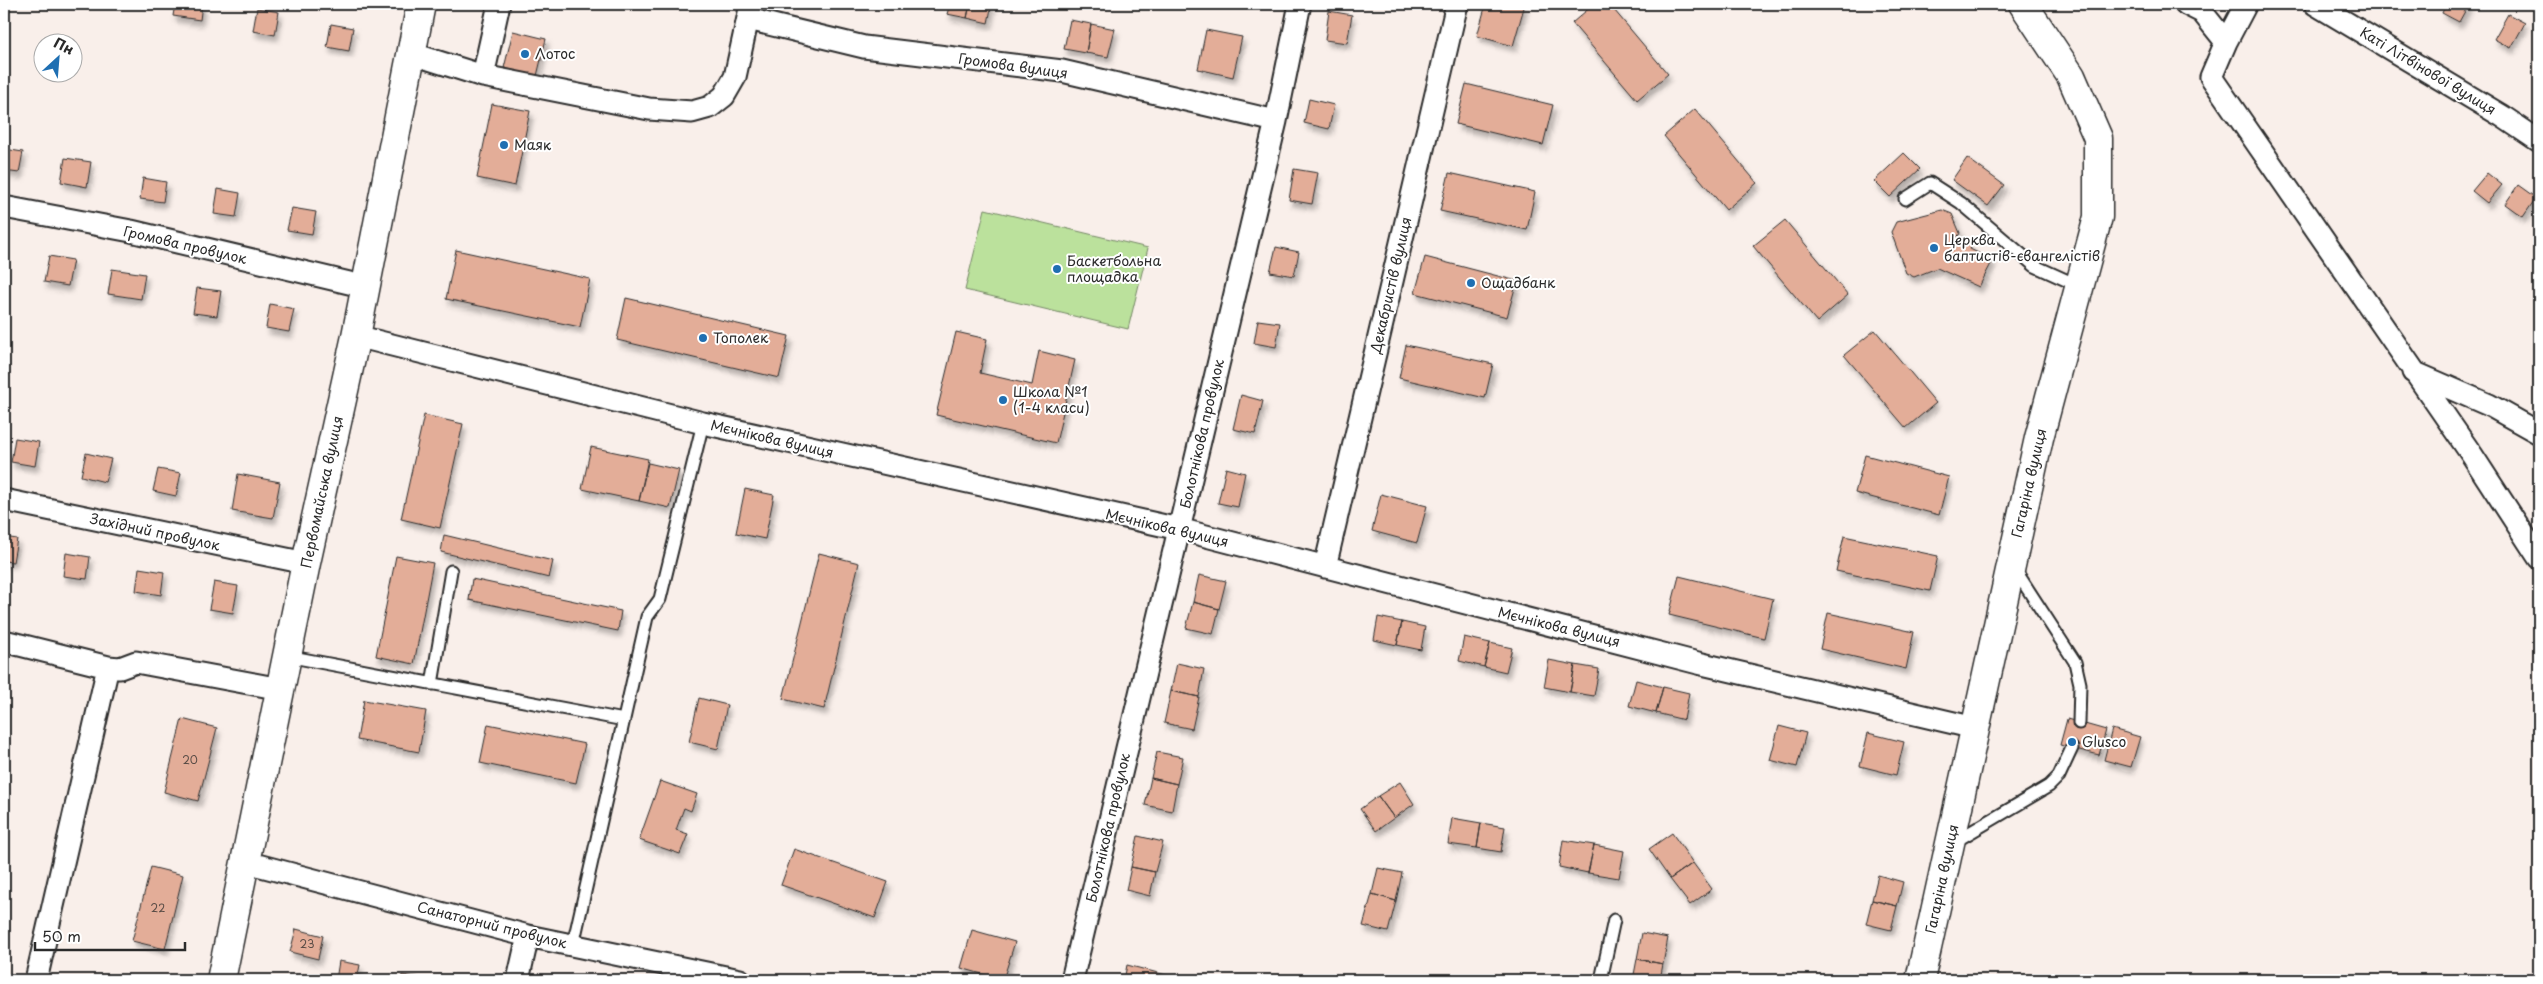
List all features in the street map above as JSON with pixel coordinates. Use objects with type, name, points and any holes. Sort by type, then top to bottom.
[{"type":"main road","name":"Первомайська вулиця","points":[[221,980],[306,563],[366,287],[420,4]]},
{"type":"main road","name":"Гагаріна вулиця","points":[[1920,980],[2039,438],[2098,217],[2098,138],[2071,76],[2023,4]]},
{"type":"street","points":[[483,76],[499,4]]},
{"type":"street","name":"Болотнікова провулок","points":[[1072,980],[1276,121],[1300,4]]},
{"type":"street","name":"Декабристів вулиця","points":[[1324,567],[1457,4]]},
{"type":"street","points":[[2186,4],[2202,12],[2226,42]]},
{"type":"street","points":[[2246,4],[2226,42],[2211,77],[2412,372],[2472,456],[2539,558]]},
{"type":"street","name":"Каті Літвінової вулиця","points":[[2316,4],[2502,116],[2539,141]]},
{"type":"street","points":[[410,52],[483,76],[649,109],[692,112],[710,107],[724,96],[735,77],[750,12]]},
{"type":"street","name":"Громова вулиця","points":[[750,12],[864,47],[1062,71],[1276,121]]},
{"type":"street","name":"Громова провулок","points":[[4,207],[131,231],[366,287]]},
{"type":"street","name":"Мєчнікова вулиця","points":[[356,336],[704,423],[1179,529],[1698,663],[1975,728]]},
{"type":"street","points":[[2412,372],[2488,404],[2539,433]]},
{"type":"street","name":"Західний провулок","points":[[4,500],[306,563]]},
{"type":"street","points":[[4,641],[108,667],[120,668],[136,662],[281,689]]},
{"type":"street","points":[[36,980],[108,667]]},
{"type":"street","name":"Санаторний провулок","points":[[246,862],[528,936],[740,980]]},
{"type":"street","points":[[518,980],[528,936]]},
{"type":"lane","points":[[1905,199],[1930,183],[1960,203],[2035,266],[2079,286]]},
{"type":"lane","points":[[572,945],[647,617],[660,599],[704,423]]},
{"type":"lane","points":[[2011,563],[2075,662],[2080,684],[2079,723]]},
{"type":"lane","points":[[432,684],[451,571]]},
{"type":"lane","points":[[287,656],[624,720]]},
{"type":"lane","points":[[1950,844],[2049,786],[2059,776],[2072,748]]},
{"type":"lane","points":[[1601,980],[1614,920]]},
{"type":"green space","name":"Баскетбольна площадка","points":[[985,209],[1148,248],[1128,329],[965,290]]},
{"type":"building","points":[[175,4],[202,4],[200,20],[173,16]]},
{"type":"building","points":[[950,4],[970,4],[967,18],[947,14]]},
{"type":"building","points":[[970,4],[992,4],[988,23],[967,18]]},
{"type":"building","points":[[1486,4],[1525,4],[1513,46],[1477,36]]},
{"type":"building","points":[[1594,4],[1609,4],[1668,74],[1637,100],[1572,23]]},
{"type":"building","points":[[2446,4],[2469,4],[2459,22],[2442,13]]},
{"type":"building","points":[[257,8],[279,12],[275,35],[253,31]]},
{"type":"building","points":[[1329,11],[1352,15],[1347,43],[1325,40]]},
{"type":"building","points":[[2508,14],[2525,23],[2511,48],[2494,39]]},
{"type":"building","points":[[1070,20],[1091,24],[1086,53],[1064,49]]},
{"type":"building","points":[[331,24],[353,28],[349,51],[327,47]]},
{"type":"building","points":[[1091,24],[1115,29],[1108,57],[1086,53]]},
{"type":"building","points":[[1206,30],[1242,37],[1233,77],[1198,69]]},
{"type":"building","name":"Лотос","points":[[513,31],[546,39],[537,76],[504,68]]},
{"type":"building","points":[[1466,84],[1553,105],[1543,145],[1456,124]]},
{"type":"building","points":[[1309,99],[1334,105],[1329,129],[1304,123]]},
{"type":"building","name":"Маяк","points":[[492,104],[530,111],[515,186],[477,178]]},
{"type":"building","points":[[1695,109],[1757,183],[1726,210],[1664,136]]},
{"type":"building","points":[[4,149],[23,152],[19,173],[4,171]]},
{"type":"building","points":[[1904,153],[1920,169],[1890,197],[1874,181]]},
{"type":"building","points":[[65,158],[91,162],[87,187],[61,182]]},
{"type":"building","points":[[1967,158],[2004,185],[1988,206],[1952,180]]},
{"type":"building","points":[[1294,169],[1318,173],[1312,204],[1289,200]]},
{"type":"building","points":[[1449,173],[1535,192],[1527,230],[1440,211]]},
{"type":"building","points":[[2487,173],[2502,185],[2487,203],[2472,191]]},
{"type":"building","points":[[143,178],[166,182],[163,202],[140,199]]},
{"type":"building","points":[[2518,185],[2536,198],[2523,217],[2505,204]]},
{"type":"building","points":[[218,189],[240,193],[236,217],[214,214]]},
{"type":"building","points":[[292,208],[316,212],[312,234],[287,230]]},
{"type":"building","name":"Церква баптистів-євангелістів","points":[[1942,210],[1952,214],[1960,233],[1957,238],[1972,246],[1970,249],[1993,260],[1979,287],[1937,268],[1914,277],[1906,273],[1891,232],[1896,222]]},
{"type":"building","points":[[1785,220],[1848,295],[1817,322],[1753,246]]},
{"type":"building","points":[[2539,238],[2539,251],[2533,246]]},
{"type":"building","points":[[1276,247],[1299,252],[1294,276],[1270,272]]},
{"type":"building","points":[[456,250],[590,279],[580,327],[446,299]]},
{"type":"building","points":[[49,256],[73,260],[68,286],[44,282]]},
{"type":"building","points":[[1425,257],[1517,281],[1507,317],[1415,293]]},
{"type":"building","points":[[112,269],[145,274],[141,299],[108,294]]},
{"type":"building","points":[[197,288],[221,291],[217,316],[193,313]]},
{"type":"building","name":"Тополек","points":[[626,298],[789,336],[779,378],[617,340]]},
{"type":"building","points":[[270,304],[294,309],[289,332],[266,328]]},
{"type":"building","points":[[1258,320],[1280,323],[1276,347],[1254,343]]},
{"type":"building","points":[[1875,330],[1936,403],[1906,428],[1844,355]]},
{"type":"building","name":"Школа №1 (1-4 класи)","points":[[956,332],[987,339],[980,373],[1032,385],[1039,351],[1075,360],[1056,443],[936,415]]},
{"type":"building","points":[[1406,345],[1493,364],[1485,398],[1399,378]]},
{"type":"building","points":[[1241,395],[1263,401],[1255,434],[1233,429]]},
{"type":"building","points":[[424,415],[463,424],[440,528],[401,519]]},
{"type":"building","points":[[15,438],[39,442],[35,466],[11,462]]},
{"type":"building","points":[[591,447],[648,459],[639,501],[582,489]]},
{"type":"building","points":[[86,453],[111,459],[105,482],[81,476]]},
{"type":"building","points":[[1865,455],[1949,477],[1939,515],[1855,493]]},
{"type":"building","points":[[648,463],[679,470],[670,508],[639,501]]},
{"type":"building","points":[[1226,468],[1245,473],[1238,507],[1218,503]]},
{"type":"building","points":[[158,469],[181,473],[176,496],[153,491]]},
{"type":"building","points":[[238,474],[280,482],[273,518],[232,511]]},
{"type":"building","points":[[745,489],[774,495],[765,539],[736,533]]},
{"type":"building","points":[[1381,494],[1427,506],[1417,543],[1372,531]]},
{"type":"building","points":[[444,535],[553,561],[549,578],[441,552]]},
{"type":"building","points":[[1844,536],[1938,556],[1930,591],[1836,571]]},
{"type":"building","points":[[4,537],[17,539],[13,562],[4,561]]},
{"type":"building","points":[[66,553],[90,557],[87,579],[63,576]]},
{"type":"building","points":[[819,553],[859,563],[824,709],[783,699]]},
{"type":"building","points":[[396,556],[433,563],[414,664],[376,656]]},
{"type":"building","points":[[139,568],[164,572],[161,595],[136,591]]},
{"type":"building","points":[[1199,575],[1226,581],[1219,609],[1193,602]]},
{"type":"building","points":[[1679,576],[1773,599],[1764,638],[1669,615]]},
{"type":"building","points":[[472,579],[621,611],[618,631],[469,600]]},
{"type":"building","points":[[214,582],[238,586],[233,613],[209,609]]},
{"type":"building","points":[[1193,602],[1219,609],[1213,634],[1186,628]]},
{"type":"building","points":[[1828,613],[1914,632],[1906,669],[1820,649]]},
{"type":"building","points":[[1378,617],[1402,622],[1397,645],[1374,640]]},
{"type":"building","points":[[1402,622],[1425,627],[1421,650],[1397,645]]},
{"type":"building","points":[[1464,637],[1490,643],[1484,667],[1459,661]]},
{"type":"building","points":[[1490,643],[1512,648],[1506,672],[1484,667]]},
{"type":"building","points":[[1549,660],[1575,665],[1570,692],[1544,687]]},
{"type":"building","points":[[1177,663],[1204,669],[1199,697],[1171,691]]},
{"type":"building","points":[[1575,665],[1599,669],[1594,696],[1570,692]]},
{"type":"building","points":[[1636,680],[1663,687],[1656,713],[1629,706]]},
{"type":"building","points":[[1663,687],[1689,693],[1684,720],[1656,713]]},
{"type":"building","points":[[1171,691],[1199,697],[1192,729],[1164,723]]},
{"type":"building","points":[[699,698],[727,705],[718,749],[689,742]]},
{"type":"building","points":[[364,700],[426,711],[419,752],[357,740]]},
{"type":"building","points":[[182,719],[217,728],[198,801],[164,792]]},
{"type":"building","points":[[2067,719],[2106,730],[2099,755],[2060,745]]},
{"type":"building","points":[[488,724],[585,744],[576,783],[480,763]]},
{"type":"building","points":[[1779,726],[1806,733],[1797,767],[1770,760]]},
{"type":"building","points":[[2112,729],[2140,737],[2131,767],[2104,760]]},
{"type":"building","points":[[1868,733],[1904,742],[1896,775],[1860,766]]},
{"type":"building","points":[[1157,752],[1183,757],[1177,784],[1151,778]]},
{"type":"building","points":[[1151,778],[1177,784],[1172,811],[1145,805]]},
{"type":"building","points":[[660,781],[697,794],[691,811],[684,808],[676,830],[688,834],[680,854],[639,840]]},
{"type":"building","points":[[1400,782],[1414,804],[1394,818],[1378,796]]},
{"type":"building","points":[[1378,796],[1394,818],[1376,831],[1360,809]]},
{"type":"building","points":[[1452,818],[1481,823],[1477,848],[1448,844]]},
{"type":"building","points":[[1481,823],[1505,827],[1501,852],[1477,848]]},
{"type":"building","points":[[1672,833],[1693,863],[1670,879],[1649,849]]},
{"type":"building","points":[[1138,836],[1163,842],[1155,872],[1131,867]]},
{"type":"building","points":[[1563,840],[1594,845],[1588,873],[1559,867]]},
{"type":"building","points":[[1594,845],[1624,851],[1619,878],[1588,873]]},
{"type":"building","points":[[794,849],[888,882],[875,918],[781,885]]},
{"type":"building","points":[[1693,863],[1712,889],[1690,905],[1670,879]]},
{"type":"building","points":[[151,867],[183,875],[165,949],[132,941]]},
{"type":"building","points":[[1131,867],[1155,872],[1150,896],[1126,890]]},
{"type":"building","points":[[1378,868],[1402,873],[1396,901],[1372,894]]},
{"type":"building","points":[[1878,875],[1903,882],[1897,906],[1872,900]]},
{"type":"building","points":[[1372,894],[1396,901],[1388,932],[1363,926]]},
{"type":"building","points":[[1872,900],[1897,906],[1891,930],[1866,924]]},
{"type":"building","points":[[296,929],[323,936],[318,959],[290,952]]},
{"type":"building","points":[[972,930],[1015,942],[1003,980],[961,968]]},
{"type":"building","points":[[1642,933],[1668,938],[1663,964],[1637,959]]},
{"type":"building","points":[[1637,959],[1663,964],[1660,980],[1633,980]]},
{"type":"building","points":[[339,961],[360,965],[357,980],[336,980]]},
{"type":"building","points":[[1127,965],[1166,975],[1165,980],[1124,980]]},
{"type":"building","points":[[402,975],[423,978],[422,980],[401,980]]},
{"type":"building","points":[[1166,975],[1189,980],[1165,980]]},
{"type":"place","name":"Лотос","points":[[525,54]]},
{"type":"place","name":"Маяк","points":[[504,145]]},
{"type":"place","name":"Церква баптистів-євангелістів","points":[[1934,248]]},
{"type":"place","name":"Баскетбольна площадка","points":[[1057,269]]},
{"type":"place","name":"Ощадбанк","points":[[1471,283]]},
{"type":"place","name":"Тополек","points":[[703,338]]},
{"type":"place","name":"Школа №1 (1-4 класи)","points":[[1003,400]]},
{"type":"place","name":"Glusco","points":[[2072,742]]}]
